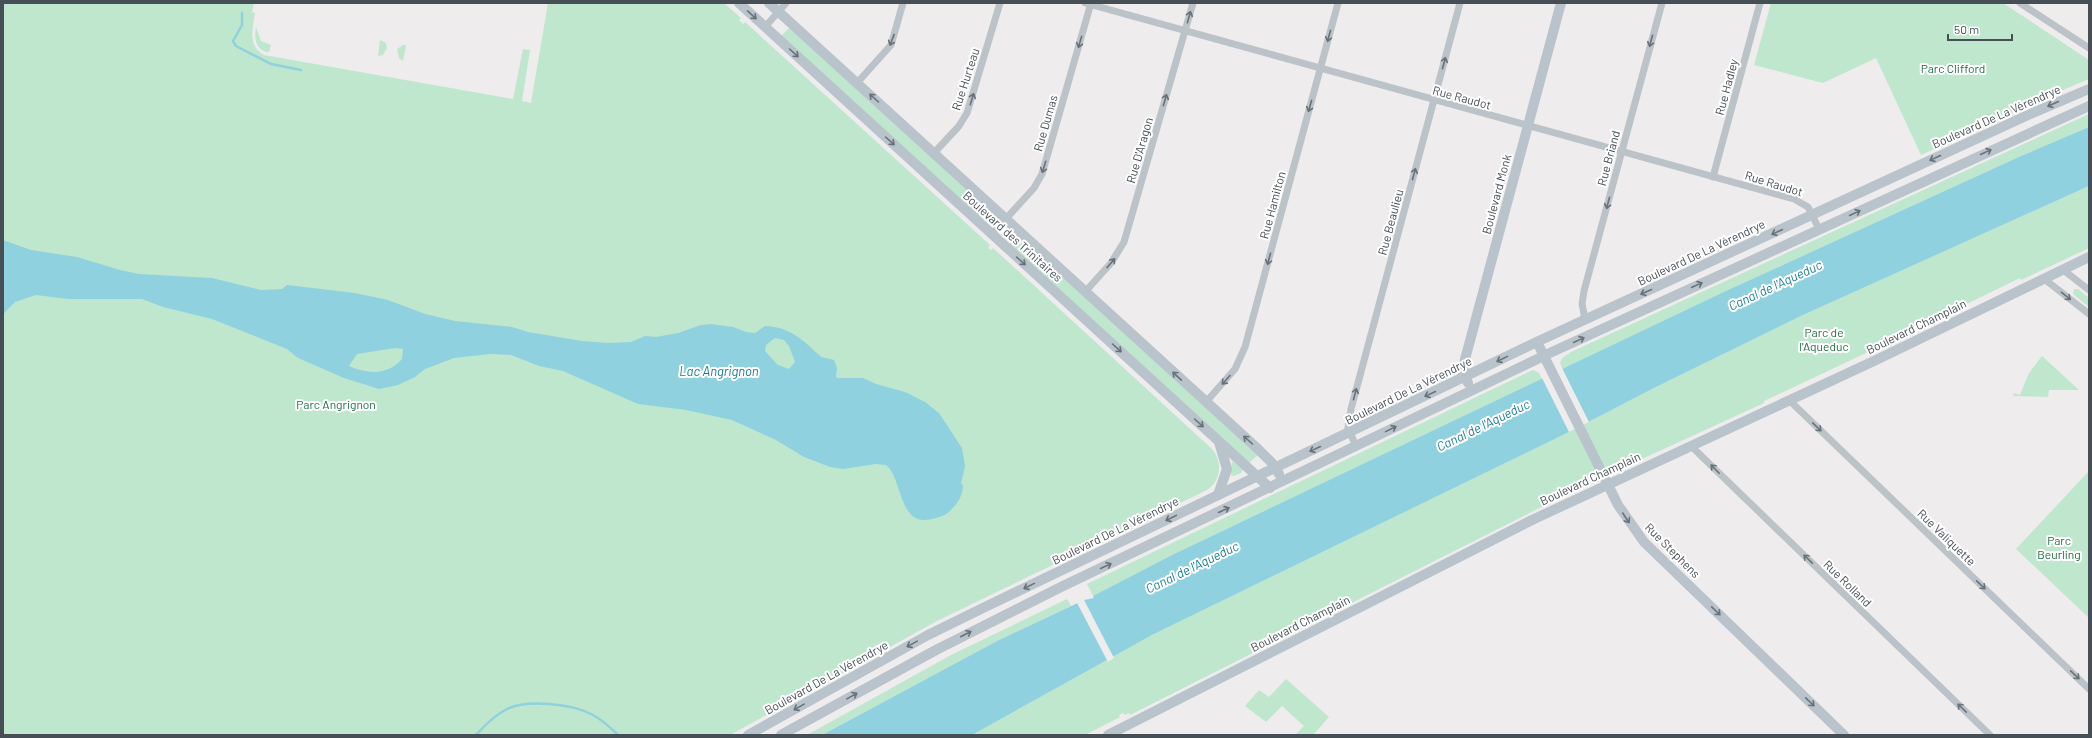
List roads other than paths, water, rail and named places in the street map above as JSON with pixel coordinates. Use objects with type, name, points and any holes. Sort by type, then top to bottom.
[{"type":"main road","name":"Boulevard des Trinitaires","points":[[739,3],[1270,488]]},
{"type":"main road","name":"Boulevard des Trinitaires","points":[[769,3],[1265,456],[1283,481]]},
{"type":"main road","name":"Boulevard Monk","points":[[1472,391],[1463,372],[1464,363],[1561,3]]},
{"type":"main road","name":"Boulevard De La Vérendrye","points":[[748,735],[935,632],[1218,495],[1537,342],[2007,125],[2089,89]]},
{"type":"main road","points":[[781,735],[990,622],[1283,481],[1544,356],[2089,106]]},
{"type":"main road","name":"Boulevard Champlain","points":[[1108,735],[1494,539],[1608,484],[1874,361],[2089,257]]},
{"type":"main road","name":"Rue Stephens","points":[[1537,342],[1608,484],[1627,519],[1644,542],[1844,735]]},
{"type":"main road","points":[[1218,495],[1227,469],[1219,441]]},
{"type":"street","points":[[765,27],[786,3]]},
{"type":"street","points":[[857,83],[891,45],[903,3]]},
{"type":"street","name":"Rue Hurteau","points":[[934,153],[959,126],[970,107],[1000,3]]},
{"type":"street","name":"Rue D'Aragon","points":[[1085,292],[1111,264],[1124,242],[1193,3]]},
{"type":"street","name":"Rue Hamilton","points":[[1206,402],[1230,376],[1242,355],[1338,3]]},
{"type":"street","name":"Rue Beaulieu","points":[[1356,446],[1348,423],[1351,409],[1460,3]]},
{"type":"street","name":"Rue Briand","points":[[1585,320],[1582,304],[1584,291],[1662,3]]},
{"type":"street","name":"Rue Hadley","points":[[1713,177],[1760,3]]},
{"type":"street","points":[[2020,3],[2089,48]]},
{"type":"street","name":"Rue Raudot","points":[[1089,4],[1434,101],[1798,200],[1808,207],[1819,229]]},
{"type":"street","name":"Rue Dumas","points":[[992,234],[1034,188],[1042,174],[1089,4]]},
{"type":"street","points":[[2062,269],[2089,290]]},
{"type":"street","points":[[2043,278],[2089,314]]},
{"type":"street","name":"Rue Valiquette","points":[[1789,400],[2089,689]]},
{"type":"street","name":"Rue Rolland","points":[[1691,446],[1990,735]]},
{"type":"water","name":"Canal de l'Aqueduc","points":[[2089,127],[2089,186],[1803,315],[1654,388],[1569,432],[1152,635],[972,735],[822,735],[997,641],[1084,600],[1094,598],[1093,596],[1172,555],[1728,290],[2021,156]]},
{"type":"water","name":"Lac Angrignon","points":[[3,240],[31,250],[77,257],[139,274],[212,278],[261,290],[282,289],[287,285],[355,293],[388,300],[425,314],[455,321],[512,327],[528,332],[582,341],[609,343],[631,342],[645,336],[656,337],[678,333],[701,325],[711,324],[733,327],[746,332],[755,333],[765,326],[774,327],[795,335],[824,358],[834,360],[837,368],[837,378],[863,378],[876,384],[905,392],[925,402],[939,413],[962,448],[965,466],[961,484],[963,485],[963,489],[958,502],[947,514],[932,519],[921,520],[913,516],[907,509],[896,480],[886,465],[876,464],[843,469],[830,467],[804,457],[776,440],[732,420],[686,410],[638,404],[563,371],[539,366],[511,355],[490,354],[454,358],[425,369],[415,377],[398,385],[379,389],[344,378],[298,358],[287,349],[212,319],[163,307],[142,299],[68,299],[36,295],[15,302],[3,316]],"holes":[[[775,338],[784,340],[789,346],[795,362],[789,369],[778,365],[765,351],[766,345]],[[395,348],[403,349],[402,359],[396,365],[383,371],[363,371],[349,366],[357,354]]]},
{"type":"waterway","points":[[242,13],[242,25],[233,41],[236,46],[271,64],[301,70]]},
{"type":"waterway","points":[[476,735],[498,714],[507,709],[526,704],[561,705],[583,711],[598,718],[618,735]]},
{"type":"park label","name":"Parc Clifford","points":[[1953,68]]},
{"type":"park label","name":"Parc de l'Aqueduc","points":[[1824,339]]},
{"type":"park label","name":"Parc Angrignon","points":[[336,404]]},
{"type":"park label","name":"Parc Beurling","points":[[2059,547]]}]
